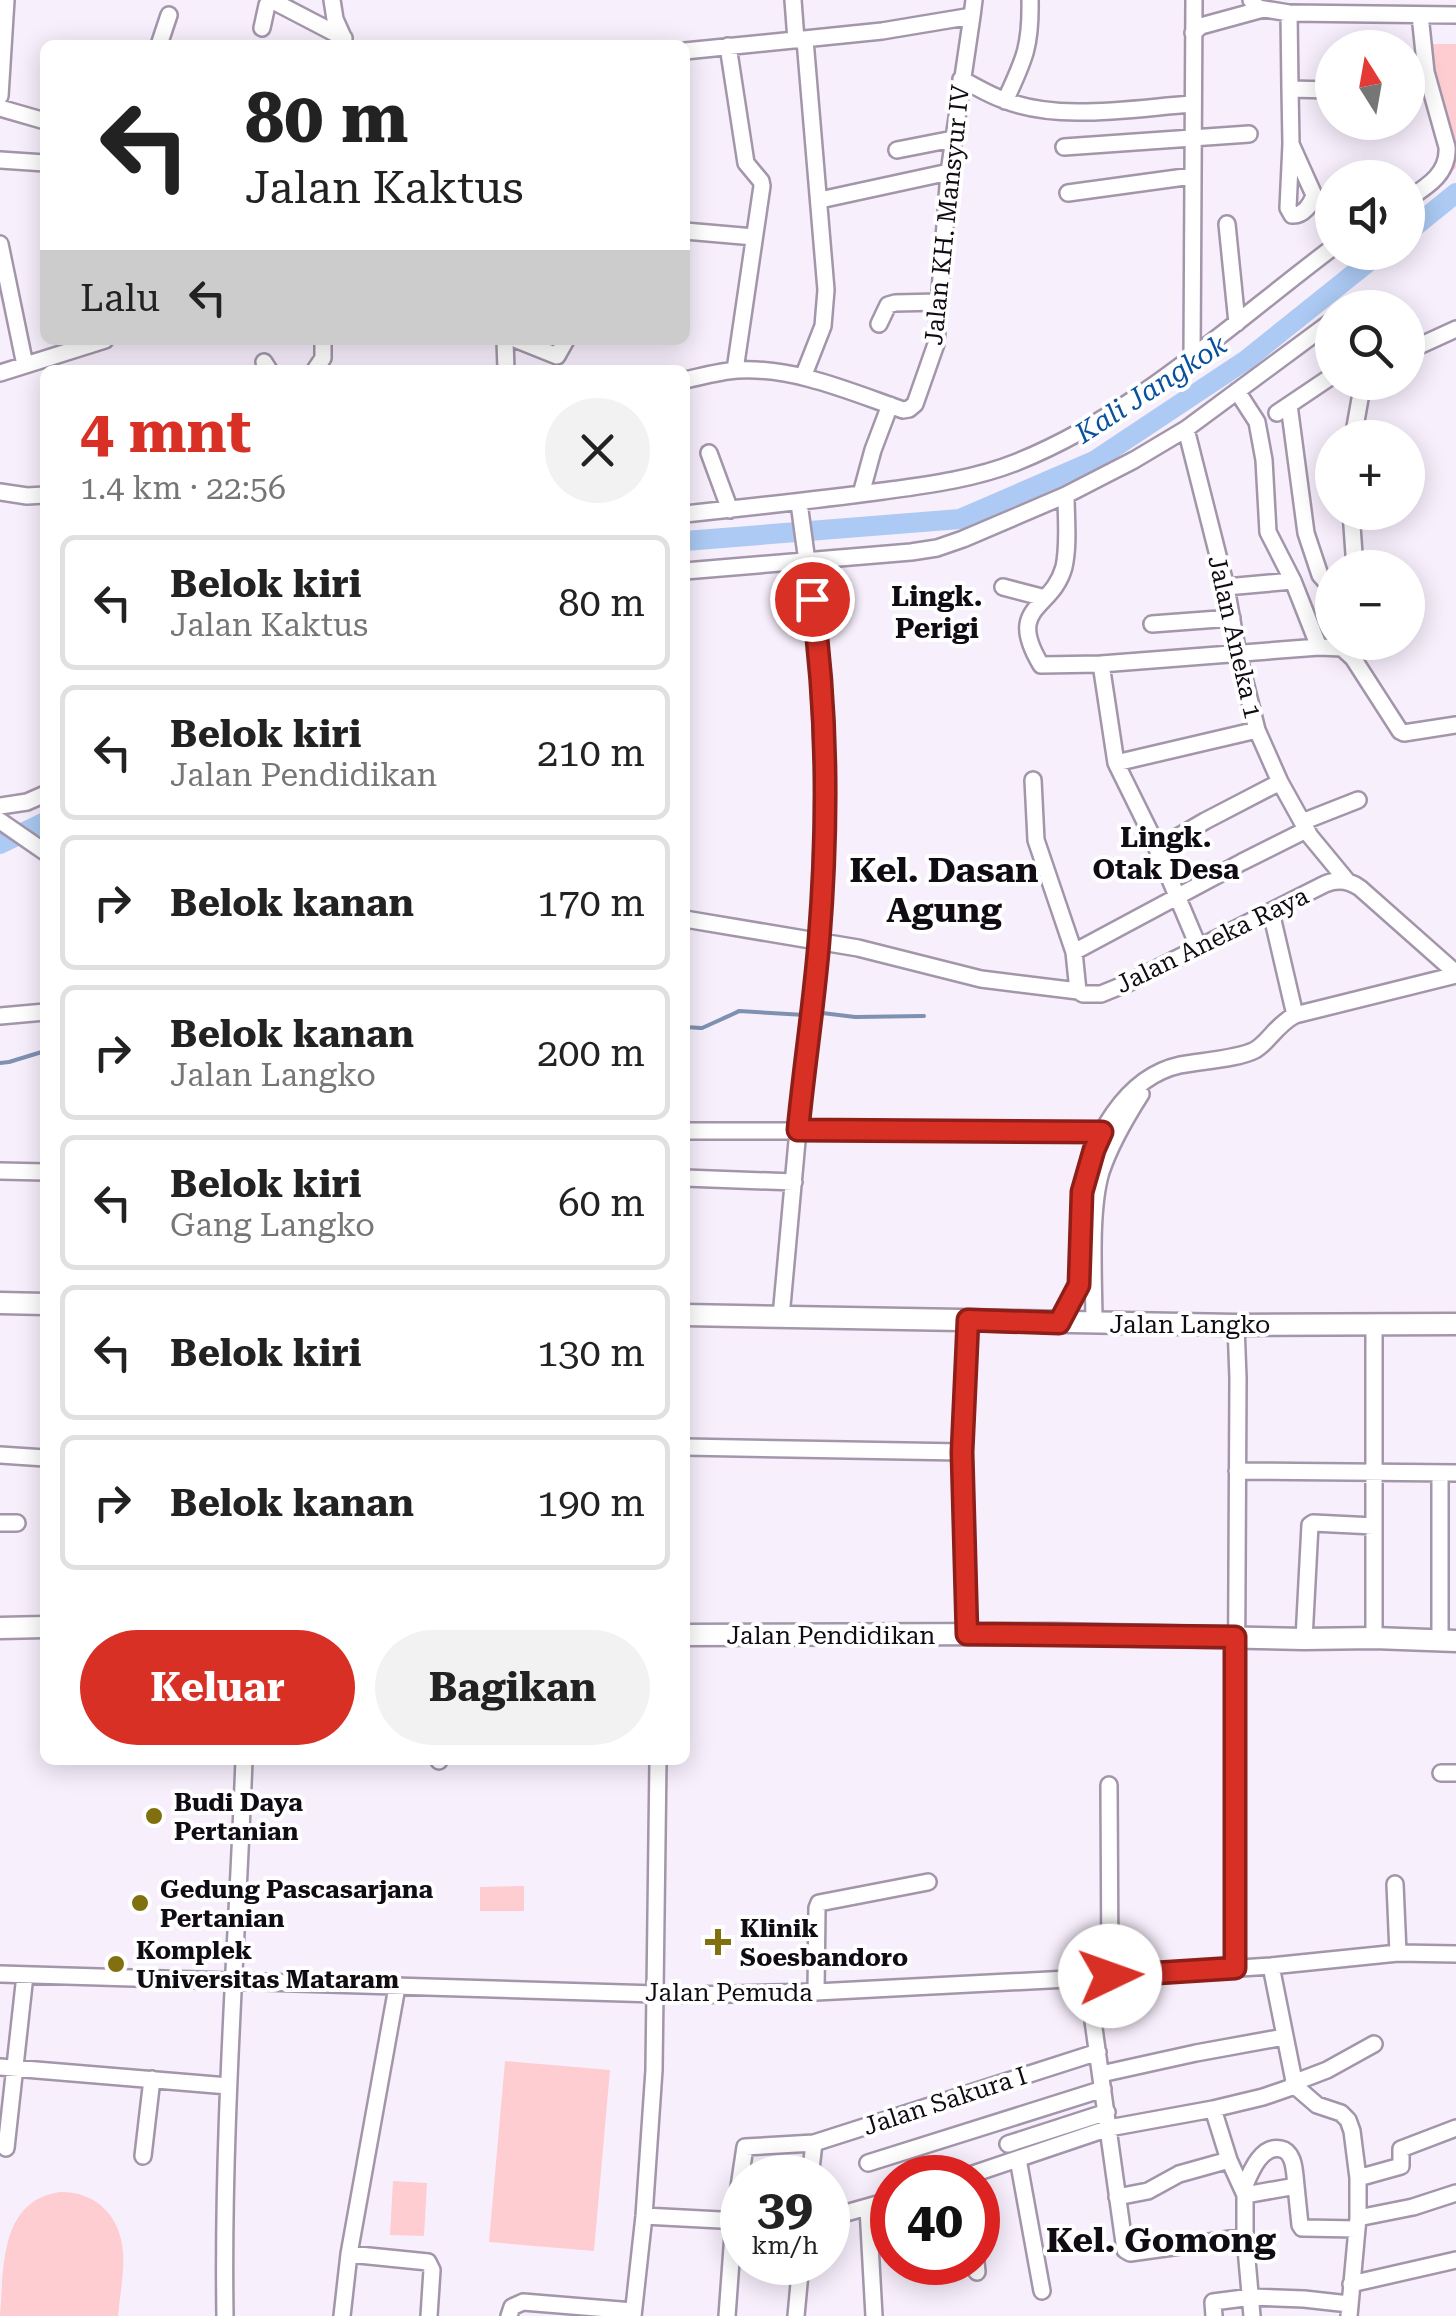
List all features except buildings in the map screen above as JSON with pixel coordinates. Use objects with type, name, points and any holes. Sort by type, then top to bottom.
[{"type":"main road","points":[[0,1303],[40,1304]]},
{"type":"main road","name":"Jalan Langko","points":[[690,1315],[1236,1326],[1456,1324]]},
{"type":"main road","points":[[0,1628],[40,1627]]},
{"type":"main road","name":"Jalan Pendidikan","points":[[690,1635],[1061,1634],[1448,1641]]},
{"type":"street","points":[[0,96],[6,0]]},
{"type":"street","points":[[332,0],[334,18],[345,40]]},
{"type":"street","points":[[793,0],[820,200],[826,310],[804,377]]},
{"type":"street","points":[[1005,101],[1026,51],[1030,0]]},
{"type":"street","points":[[1192,358],[1194,0]]},
{"type":"street","points":[[262,28],[267,5],[273,2],[342,40]]},
{"type":"street","points":[[1193,33],[1257,5],[1289,13],[1456,14]]},
{"type":"street","points":[[690,50],[882,32],[973,8]]},
{"type":"street","name":"Jalan KH. Mansyur IV","points":[[890,405],[904,410],[915,404],[936,344],[949,172],[973,8]]},
{"type":"street","points":[[1289,13],[1288,208],[1292,215],[1302,212],[1314,195],[1290,144]]},
{"type":"street","points":[[161,40],[169,15]]},
{"type":"street","points":[[1420,15],[1426,72],[1448,158],[1445,167],[1425,185]]},
{"type":"street","points":[[728,46],[746,164],[762,186],[735,370]]},
{"type":"street","points":[[961,79],[1005,101],[1061,112],[1192,104]]},
{"type":"street","points":[[1290,88],[1315,89]]},
{"type":"street","points":[[0,108],[40,120]]},
{"type":"street","points":[[1064,147],[1249,134]]},
{"type":"street","points":[[897,150],[953,139]]},
{"type":"street","points":[[0,160],[40,163]]},
{"type":"street","points":[[820,200],[949,172]]},
{"type":"street","points":[[1068,193],[1192,176]]},
{"type":"street","points":[[1227,224],[1236,323]]},
{"type":"street","points":[[690,231],[754,237]]},
{"type":"street","points":[[0,244],[25,364]]},
{"type":"street","points":[[690,514],[800,510],[1018,462],[1078,432],[1192,358],[1315,261]]},
{"type":"street","points":[[878,324],[888,305],[939,302]]},
{"type":"street","points":[[1425,344],[1456,328]]},
{"type":"street","points":[[690,571],[937,548],[963,540],[1134,460],[1186,428],[1315,333]]},
{"type":"street","points":[[0,373],[88,345]]},
{"type":"street","points":[[530,345],[557,356],[563,345]]},
{"type":"street","points":[[690,379],[735,370],[769,371],[804,377],[890,405],[861,494]]},
{"type":"street","points":[[1315,387],[1283,409],[1306,533],[1315,560]]},
{"type":"street","points":[[1237,390],[1257,422],[1264,460],[1268,532],[1315,637]]},
{"type":"street","name":"Jalan Aneka 1","points":[[1186,428],[1257,730],[1304,826],[1348,882]]},
{"type":"street","points":[[710,452],[730,510]]},
{"type":"street","points":[[0,492],[40,495]]},
{"type":"street","points":[[1066,495],[1060,579],[1031,612],[1028,625],[1042,665],[1315,647]]},
{"type":"street","points":[[781,1317],[819,941],[824,788],[817,635],[800,510]]},
{"type":"street","points":[[1226,587],[1293,581]]},
{"type":"street","points":[[1004,587],[1044,598]]},
{"type":"street","points":[[1152,624],[1232,618]]},
{"type":"street","points":[[1352,660],[1400,731],[1456,725]]},
{"type":"street","points":[[1101,664],[1116,763],[1199,948]]},
{"type":"street","points":[[1116,763],[1257,730]]},
{"type":"street","points":[[1033,780],[1036,840],[1074,952],[1078,992]]},
{"type":"street","points":[[1156,849],[1280,782]]},
{"type":"street","points":[[0,806],[40,796]]},
{"type":"street","points":[[1074,952],[1358,800]]},
{"type":"street","points":[[0,822],[40,849]]},
{"type":"street","name":"Jalan Aneka Raya","points":[[690,920],[898,957],[982,980],[1089,995],[1113,990],[1329,882],[1348,882]]},
{"type":"street","points":[[1348,882],[1360,888],[1456,974]]},
{"type":"street","points":[[1271,912],[1295,1015]]},
{"type":"street","points":[[1059,1323],[1079,1285],[1082,1192],[1094,1150],[1102,1132],[1130,1094],[1173,1067],[1256,1049],[1280,1024],[1295,1015],[1456,974]]},
{"type":"street","points":[[0,1016],[40,1012]]},
{"type":"street","points":[[1094,1324],[1095,1216],[1101,1173],[1150,1078]]},
{"type":"street","points":[[690,1131],[1102,1132]]},
{"type":"street","points":[[0,1171],[40,1172]]},
{"type":"street","points":[[690,1178],[794,1182]]},
{"type":"street","points":[[967,1634],[962,1452],[968,1320]]},
{"type":"street","points":[[1374,1325],[1374,1638]]},
{"type":"street","points":[[1235,1968],[1236,1326]]},
{"type":"street","points":[[690,1447],[962,1452]]},
{"type":"street","points":[[0,1455],[40,1458]]},
{"type":"street","points":[[1237,1472],[1448,1473],[1448,1641]]},
{"type":"street","points":[[0,1522],[17,1523]]},
{"type":"street","points":[[1304,1639],[1310,1525],[1374,1526]]},
{"type":"street","points":[[225,2316],[224,2190],[244,1765]]},
{"type":"street","points":[[509,2316],[512,2307],[523,2302],[633,2313],[654,2070],[658,1765]]},
{"type":"street","points":[[1109,1785],[1110,1976]]},
{"type":"street","points":[[816,1992],[816,1908],[820,1903],[928,1882]]},
{"type":"street","points":[[1395,1884],[1398,1954]]},
{"type":"street","name":"Jalan Pemuda","points":[[0,1974],[656,1994],[816,1992],[1271,1966],[1398,1954],[1456,1954]]},
{"type":"street","points":[[1214,2309],[1252,2297],[1304,2298],[1349,2310],[1358,2223],[1352,2130],[1338,2111],[1317,2105],[1294,2084],[1271,1966]]},
{"type":"street","points":[[6,2148],[8,2067],[25,1975]]},
{"type":"street","points":[[1087,1978],[1124,2248],[1130,2253],[1245,2237]]},
{"type":"street","points":[[342,2316],[349,2254],[397,1987]]},
{"type":"street","points":[[868,2163],[1196,2053],[1284,2037]]},
{"type":"street","points":[[1000,2159],[1108,2120],[1214,2108],[1263,2097],[1327,2070],[1374,2044]]},
{"type":"street","name":"Jalan Sakura I","points":[[744,2155],[745,2148],[814,2143],[1098,2052]]},
{"type":"street","points":[[8,2067],[228,2086]]},
{"type":"street","points":[[143,2156],[152,2079]]},
{"type":"street","points":[[1214,2108],[1229,2160],[1244,2193]]},
{"type":"street","points":[[1358,2178],[1401,2166],[1402,2149],[1456,2128]]},
{"type":"street","points":[[813,2155],[814,2143]]},
{"type":"street","points":[[1252,2316],[1244,2193],[1254,2166],[1264,2154],[1279,2148],[1292,2160],[1302,2228],[1358,2223],[1456,2193]]},
{"type":"street","points":[[1013,2152],[1042,2291]]},
{"type":"street","points":[[1117,2197],[1148,2190],[1179,2174],[1229,2160]]},
{"type":"street","points":[[1244,2193],[1296,2186]]},
{"type":"street","points":[[850,2212],[868,2208],[874,2316]]},
{"type":"street","points":[[644,2216],[720,2219]]},
{"type":"street","points":[[349,2254],[428,2262],[432,2270],[429,2316]]},
{"type":"street","points":[[1351,2284],[1456,2260]]},
{"type":"street","points":[[727,2316],[731,2285]]},
{"type":"street","points":[[796,2316],[799,2285]]},
{"type":"shaded area","points":[[1431,44],[1456,44],[1456,168],[1443,177]]},
{"type":"shaded area","points":[[524,1886],[524,1911],[480,1911],[480,1887]]},
{"type":"shaded area","points":[[505,2061],[610,2070],[594,2251],[489,2242]]},
{"type":"shaded area","points":[[393,2181],[427,2183],[424,2236],[390,2235]]},
{"type":"shaded area","points":[[60,2192],[92,2200],[115,2222],[123,2252],[118,2316],[0,2316],[5,2257],[16,2222],[40,2198]]},
{"type":"waterway","name":"Kali Jangkok","points":[[1425,218],[1456,193]]},
{"type":"waterway","name":"Kali Jangkok","points":[[690,541],[960,519],[1094,461],[1246,360],[1358,270]]},
{"type":"waterway","name":"Kali Jangkok","points":[[0,844],[40,824]]},
{"type":"waterway","points":[[690,1027],[702,1028],[739,1011],[805,1015]]},
{"type":"waterway","points":[[814,1012],[855,1017],[924,1016]]},
{"type":"waterway","points":[[0,1063],[40,1053]]},
{"type":"place","name":"Budi Daya Pertanian","points":[[154,1816]]},
{"type":"place","name":"Gedung Pascasarjana Pertanian","points":[[140,1903]]},
{"type":"place","name":"Klinik Soesbandoro","points":[[718,1942]]},
{"type":"place","name":"Komplek Universitas Mataram","points":[[116,1964]]},
{"type":"district","name":"Lingk. Perigi","points":[[937,612]]},
{"type":"district","name":"Lingk. Otak Desa","points":[[1166,853]]},
{"type":"district","name":"Kel. Dasan Agung","points":[[944,890]]},
{"type":"district","name":"Kel. Gomong","points":[[1161,2240]]},
{"type":"route","points":[[812,599],[821,693],[824,788],[819,941],[798,1130],[1102,1132],[1082,1192],[1079,1285],[1059,1323],[968,1320],[962,1452],[967,1634],[1235,1637],[1235,1968],[1110,1976]]}]
